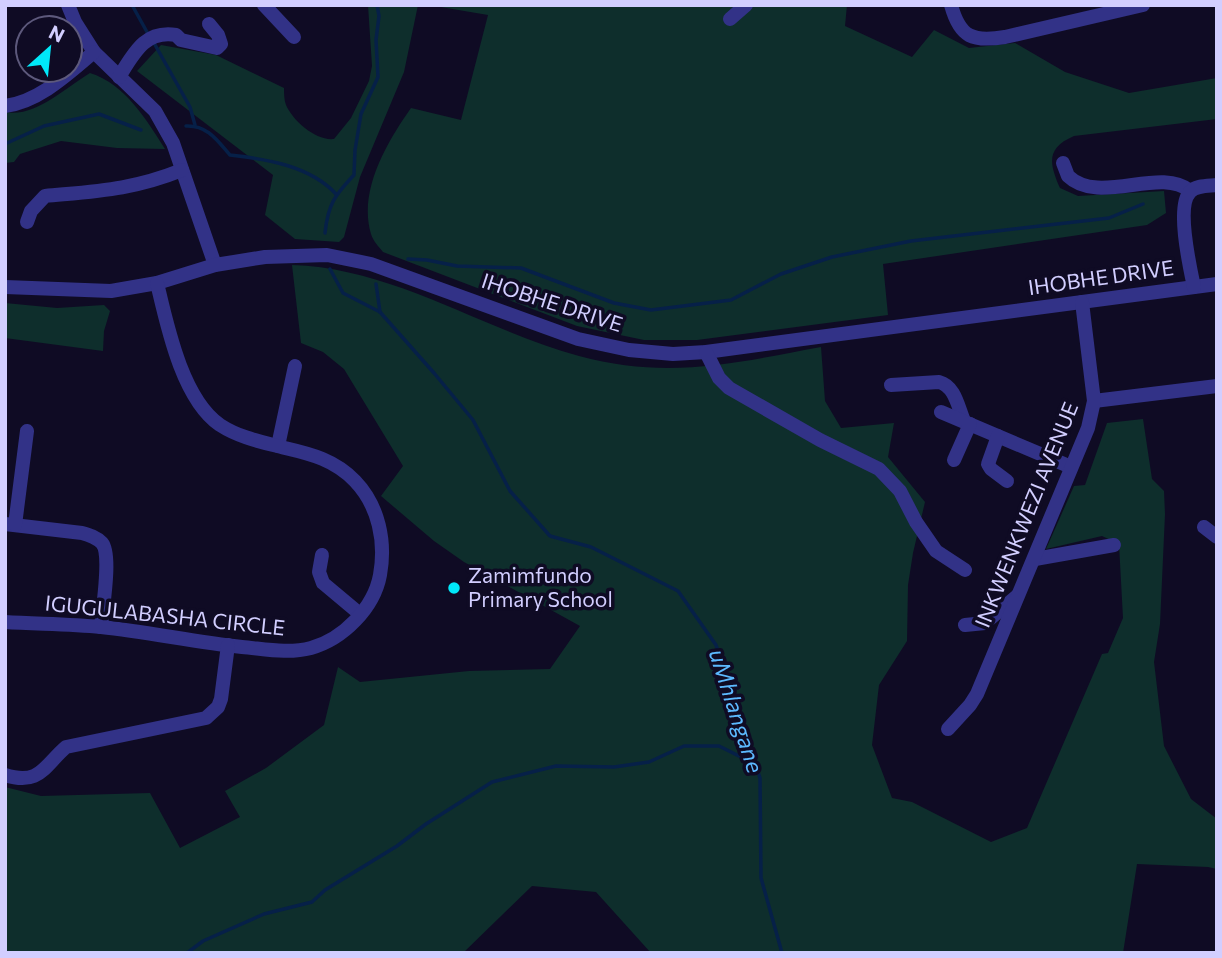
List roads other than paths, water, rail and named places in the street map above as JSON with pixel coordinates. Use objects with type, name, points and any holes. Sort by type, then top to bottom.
[{"type":"street","points":[[68,5],[75,22],[94,51],[155,111],[164,125],[215,265]]},
{"type":"street","points":[[264,5],[294,37]]},
{"type":"street","points":[[730,19],[746,5]]},
{"type":"street","points":[[951,5],[956,22],[962,30],[967,35],[983,40],[1143,5]]},
{"type":"street","points":[[119,77],[147,40],[162,33],[176,35],[190,43],[217,48],[221,44],[209,24]]},
{"type":"street","points":[[5,106],[42,92],[94,51]]},
{"type":"street","points":[[1063,163],[1068,176],[1082,185],[1109,187],[1178,183],[1190,191]]},
{"type":"street","points":[[27,222],[31,211],[45,196],[115,190],[156,180],[182,170]]},
{"type":"street","points":[[1194,287],[1184,220],[1185,200],[1190,191],[1217,185]]},
{"type":"street","name":"IHOBHE DRIVE","points":[[5,288],[111,291],[157,282],[215,265],[288,255],[327,255],[371,264],[578,339],[629,350],[673,354],[706,352],[1217,284]]},
{"type":"street","name":"IGUGULABASHA CIRCLE","points":[[5,622],[101,628],[286,651],[312,648],[342,632],[372,601],[381,570],[382,541],[373,508],[356,481],[334,464],[316,456],[237,435],[213,420],[182,370],[157,282]]},
{"type":"street","name":"INKWENKWEZI AVENUE","points":[[948,729],[977,694],[1088,428],[1094,401],[1082,302]]},
{"type":"street","points":[[706,352],[716,373],[729,387],[820,440],[884,473],[900,491],[916,522],[936,551],[965,570]]},
{"type":"street","points":[[278,446],[295,366]]},
{"type":"street","points":[[891,385],[939,382],[951,389],[967,423],[954,460]]},
{"type":"street","points":[[1094,401],[1217,386]]},
{"type":"street","points":[[941,412],[1071,467]]},
{"type":"street","points":[[27,431],[10,525],[82,533],[93,536],[102,543],[106,557],[101,628]]},
{"type":"street","points":[[998,436],[988,464],[1007,481]]},
{"type":"street","points":[[1204,527],[1217,537]]},
{"type":"street","points":[[1035,559],[1114,545]]},
{"type":"street","points":[[322,555],[319,572],[323,583],[360,614]]},
{"type":"street","points":[[965,625],[975,626],[985,622],[1018,595]]},
{"type":"street","points":[[5,775],[32,778],[46,770],[55,756],[66,747],[206,718],[218,707],[221,699],[228,645]]},
{"type":"waterway","points":[[132,5],[147,32]]},
{"type":"waterway","name":"uMhlangane","points":[[325,233],[334,201],[354,175],[361,114],[378,77],[377,5]]},
{"type":"waterway","points":[[154,43],[190,107],[195,125]]},
{"type":"waterway","points":[[5,144],[44,126],[99,114],[141,130]]},
{"type":"waterway","points":[[186,126],[206,131],[230,155],[301,170],[336,194]]},
{"type":"waterway","points":[[408,259],[457,266],[521,268],[614,303],[651,310],[731,300],[781,274],[832,257],[911,241],[1109,218],[1143,204]]},
{"type":"waterway","name":"uMhlangane","points":[[330,269],[343,293],[380,312],[473,420],[510,491],[550,536],[591,547],[678,591],[716,645],[760,778],[761,878],[782,953]]},
{"type":"waterway","points":[[376,284],[380,312]]},
{"type":"waterway","points":[[187,953],[203,941],[264,914],[312,902],[325,890],[397,846],[492,782],[556,766],[614,767],[649,762],[684,746],[719,746],[753,763]]},
{"type":"place","name":"Zamimfundo Primary School","points":[[454,588]]}]
